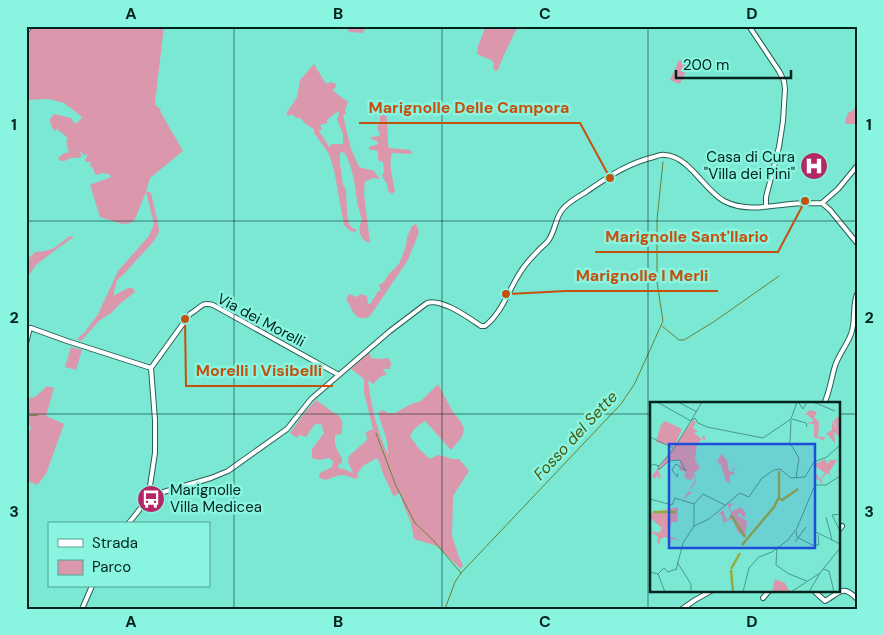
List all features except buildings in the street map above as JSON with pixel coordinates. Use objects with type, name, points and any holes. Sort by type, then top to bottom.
[{"type":"street","points":[[26,31],[28,29],[27,26]]},
{"type":"street","points":[[748,26],[784,81],[782,128],[766,197],[766,207]]},
{"type":"street","points":[[130,522],[148,499],[168,490],[211,478],[228,470],[286,429],[311,399],[390,331],[427,303],[437,302],[482,326],[490,323],[518,274],[547,242],[562,210],[570,202],[634,163],[662,154],[678,159],[723,201],[738,206],[766,207],[800,203],[822,203],[857,242]]},
{"type":"street","points":[[822,203],[857,166]]},
{"type":"street","points":[[825,402],[838,358],[851,335],[854,320],[854,303],[857,294]]},
{"type":"street","name":"Via dei Morelli","points":[[152,368],[190,314],[207,303],[339,374]]},
{"type":"street","points":[[26,343],[31,328],[152,368],[155,453],[148,499]]},
{"type":"street","points":[[82,609],[91,588]]},
{"type":"street","points":[[840,591],[844,590],[849,592],[857,599]]},
{"type":"street","points":[[682,609],[709,592]]},
{"type":"street","points":[[763,598],[768,592]]},
{"type":"street","points":[[815,592],[825,601],[828,601],[837,592]]},
{"type":"green space","points":[[33,26],[164,26],[155,103],[161,109],[160,111],[183,151],[150,178],[146,191],[151,193],[159,232],[154,241],[117,280],[113,296],[128,288],[133,288],[135,292],[99,321],[81,341],[77,339],[85,332],[98,314],[118,271],[149,236],[154,224],[146,192],[135,219],[131,223],[122,224],[100,217],[90,185],[111,177],[109,174],[95,174],[90,166],[91,162],[86,162],[85,160],[88,154],[84,155],[81,152],[82,156],[64,161],[59,160],[58,158],[69,151],[66,143],[68,138],[57,129],[55,131],[51,126],[50,119],[54,114],[71,118],[75,124],[82,117],[64,103],[49,99],[26,100],[26,34]]},
{"type":"green space","points":[[344,26],[367,26],[362,33],[350,32]]},
{"type":"green space","points":[[486,26],[518,26],[498,70],[495,71],[494,63],[491,60],[477,54]]},
{"type":"green space","points":[[679,60],[689,64],[680,84],[670,80]]},
{"type":"green space","points":[[314,64],[326,84],[331,82],[336,84],[333,91],[348,102],[345,110],[346,114],[343,115],[351,149],[359,167],[373,170],[380,179],[373,178],[365,181],[364,194],[370,243],[364,240],[360,234],[359,228],[362,221],[350,164],[344,152],[340,153],[340,164],[343,185],[346,190],[349,224],[357,230],[355,232],[350,231],[344,225],[334,170],[329,154],[314,133],[314,129],[300,118],[296,118],[292,114],[289,116],[286,114],[297,97],[300,80]],"holes":[[[338,111],[337,119],[343,134],[343,144],[331,144],[330,148],[319,131],[322,129],[320,125],[327,123],[327,120]]]},
{"type":"green space","points":[[380,105],[386,108],[389,148],[410,150],[413,154],[392,153],[391,167],[395,191],[392,194],[388,191],[387,184],[382,176],[384,171],[383,162],[379,161],[378,152],[376,150],[369,150],[369,147],[378,144],[378,141],[370,137],[379,136],[380,133],[377,126],[380,124]]},
{"type":"green space","points":[[857,106],[857,123],[846,124],[845,121],[848,113]]},
{"type":"green space","points":[[416,224],[419,232],[408,260],[370,316],[365,318],[357,317],[346,299],[349,294],[357,297],[361,294],[367,296],[368,304],[371,303],[378,291],[381,291],[379,285],[384,282],[399,264],[406,246],[407,237],[412,226]]},
{"type":"green space","points":[[70,236],[74,237],[36,265],[27,278],[26,259],[35,252],[54,248]]},
{"type":"green space","points":[[71,347],[82,350],[76,370],[65,367]]},
{"type":"green space","points":[[369,352],[371,358],[388,358],[391,363],[390,369],[382,369],[387,374],[380,377],[373,384],[368,380],[375,418],[388,455],[386,439],[378,413],[383,410],[388,413],[395,413],[421,401],[438,384],[464,429],[462,437],[451,450],[425,421],[414,429],[410,436],[419,449],[430,459],[438,455],[459,459],[469,471],[453,496],[452,536],[463,565],[461,569],[437,546],[414,539],[411,523],[400,492],[394,497],[377,458],[363,466],[357,474],[359,477],[355,479],[344,475],[326,480],[319,478],[320,473],[332,467],[333,461],[329,458],[319,460],[312,458],[312,449],[324,433],[321,424],[315,424],[306,437],[299,435],[297,438],[290,433],[316,400],[337,414],[341,419],[341,434],[335,435],[336,447],[342,458],[342,463],[339,464],[338,468],[353,473],[348,462],[349,456],[367,440],[366,432],[373,429],[364,393],[364,379],[351,369]]},
{"type":"green space","points":[[47,386],[54,388],[46,416],[64,424],[46,474],[37,485],[26,480],[26,449],[31,426],[26,426],[26,399],[35,397]]},
{"type":"waterway","name":"Fosso del Sette","points":[[445,609],[455,582],[461,573],[621,404],[635,383],[663,321],[657,282],[657,220],[663,162]]},
{"type":"waterway","points":[[662,326],[679,340],[684,340],[715,321],[779,276]]},
{"type":"waterway","points":[[26,416],[38,415]]},
{"type":"waterway","points":[[376,433],[396,486],[415,523],[433,540],[461,573]]},
{"type":"place","name":"Casa di Cura \"Villa dei Pini\"","points":[[814,166]]},
{"type":"place","name":"Marignolle Delle Campora","points":[[610,178]]},
{"type":"place","name":"Marignolle Sant'Ilario","points":[[805,201]]},
{"type":"place","name":"Marignolle I Merli","points":[[506,294]]},
{"type":"place","name":"Morelli I Visibelli","points":[[185,319]]},
{"type":"place","name":"Marignolle Villa Medicea","points":[[151,499]]}]
